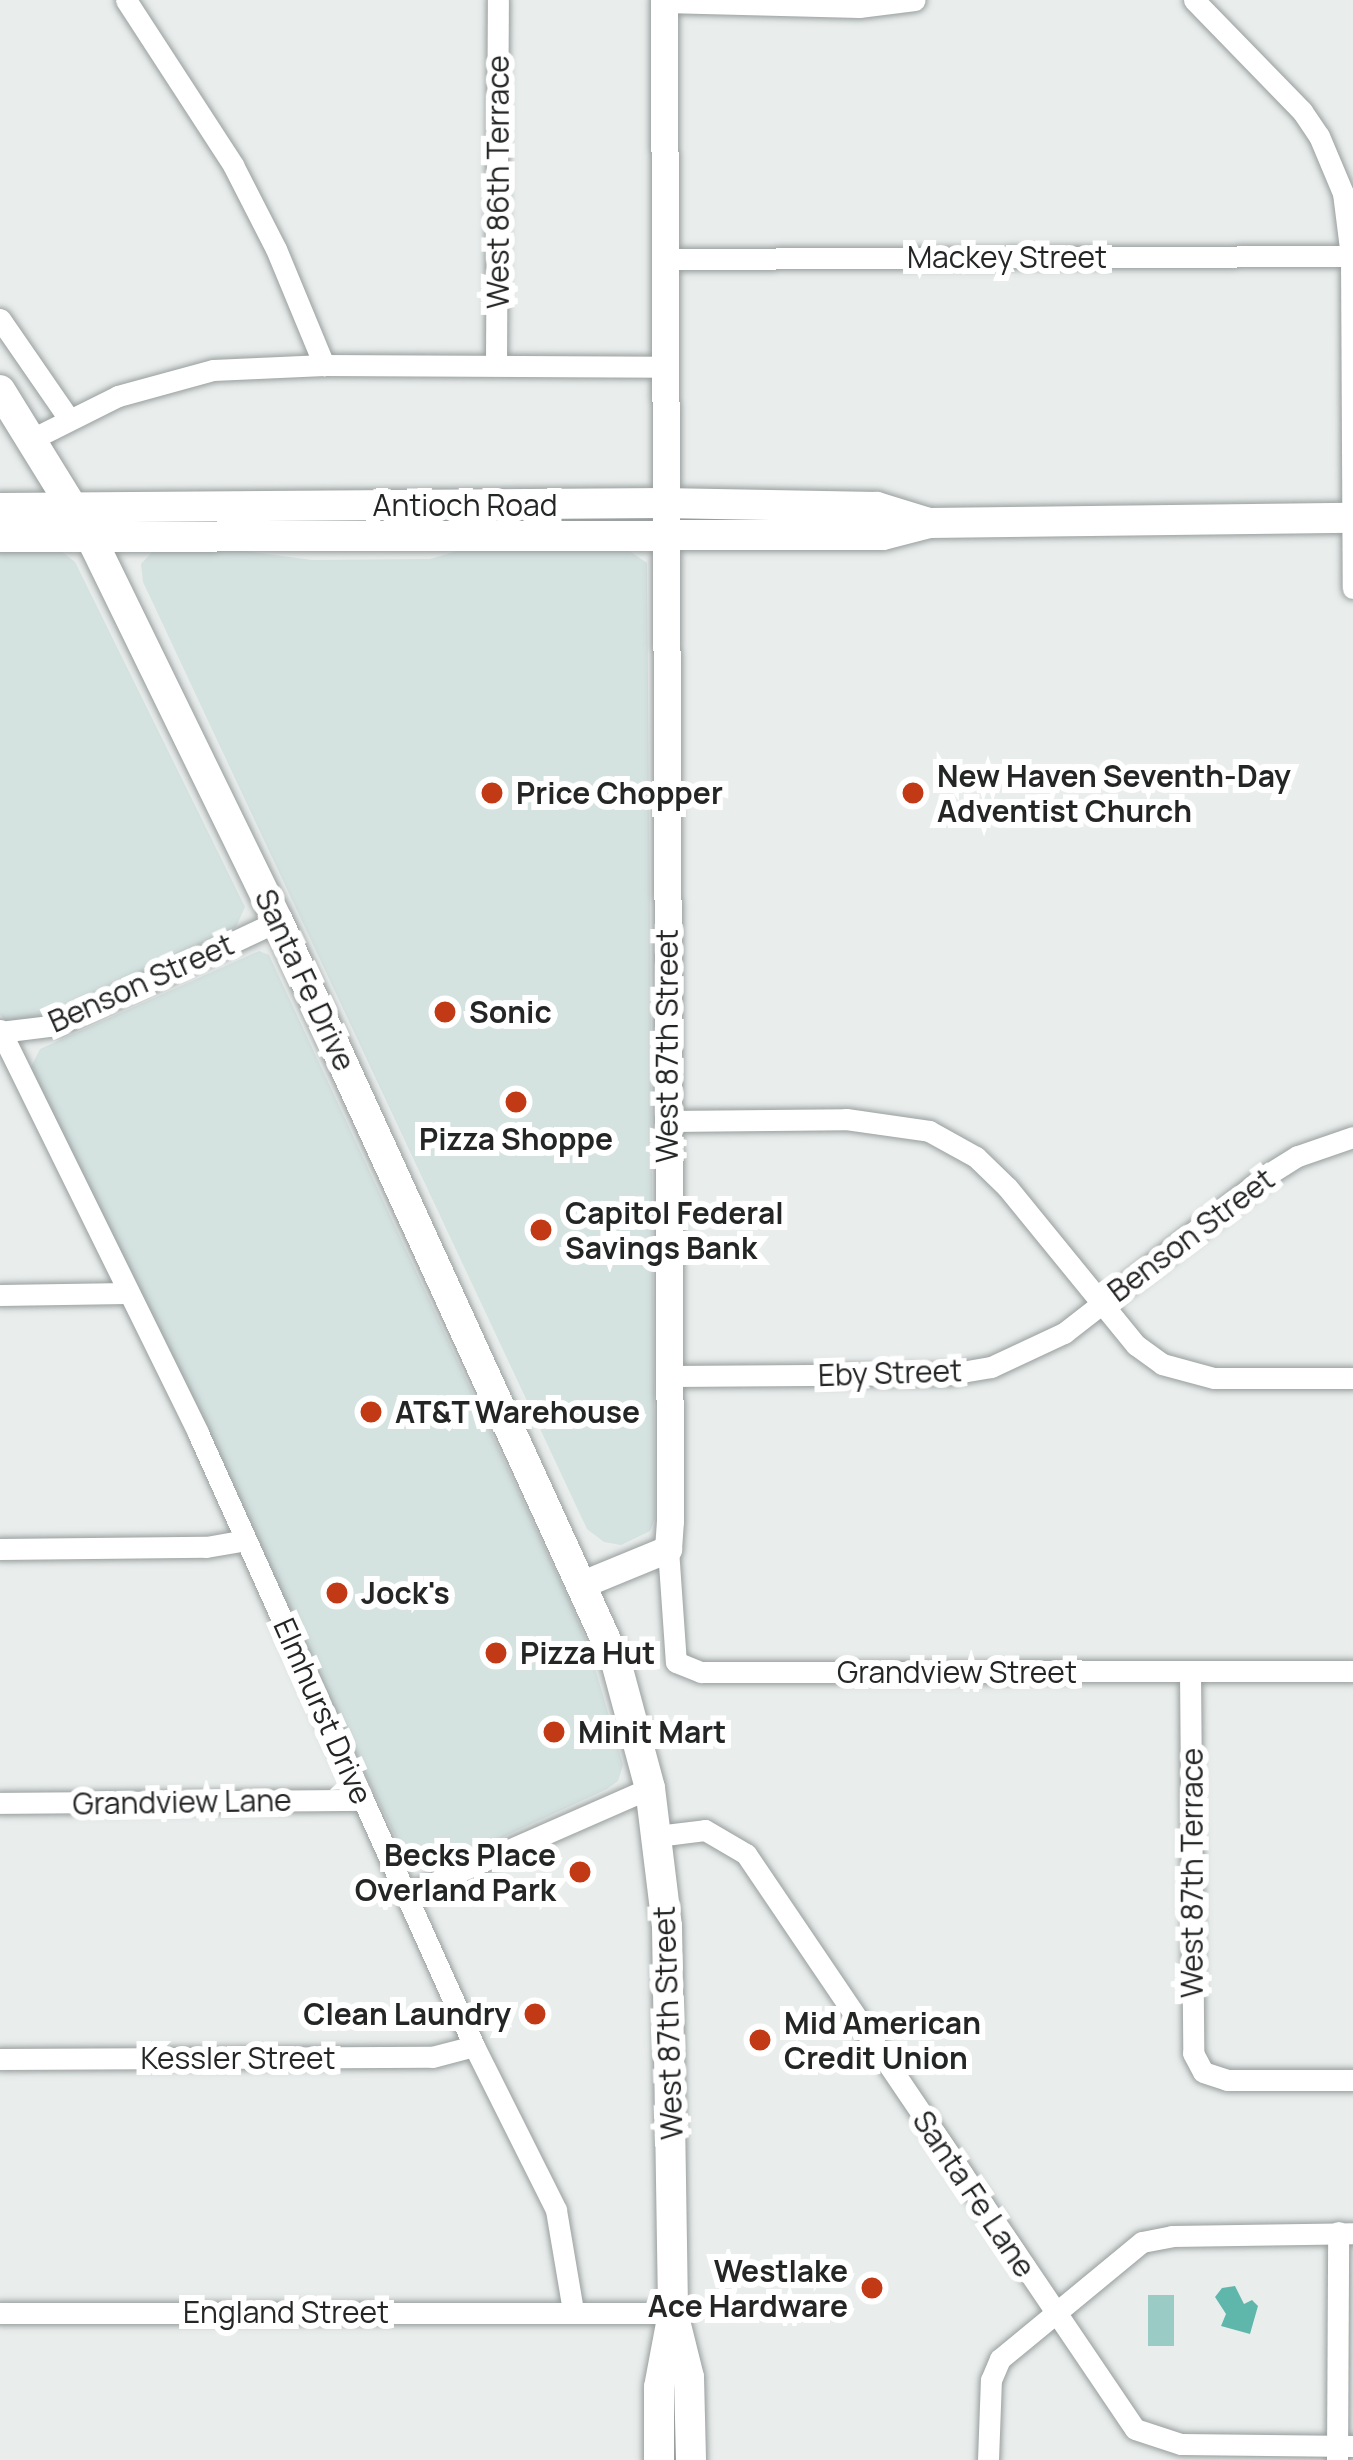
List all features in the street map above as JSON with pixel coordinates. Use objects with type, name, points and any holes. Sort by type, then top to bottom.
[{"type":"main road","name":"Santa Fe Drive","points":[[0,391],[90,536],[278,920],[585,1583]]},
{"type":"main road","name":"Antioch Road","points":[[0,508],[663,503],[877,507],[928,523]]},
{"type":"main road","name":"Antioch Road","points":[[0,537],[883,535],[928,523],[1352,518]]},
{"type":"main road","name":"West 87th Street","points":[[585,1583],[616,1662],[650,1788],[657,1836],[669,1969],[674,2313],[689,2378],[691,2460]]},
{"type":"main road","name":"West 87th Street","points":[[659,2460],[661,2366],[674,2313]]},
{"type":"street","points":[[126,0],[233,165],[276,249],[324,364]]},
{"type":"street","name":"West 86th Terrace","points":[[496,364],[498,0]]},
{"type":"street","points":[[664,1],[859,7],[915,0]]},
{"type":"street","points":[[1194,0],[1287,94],[1319,136],[1343,193],[1351,256],[1353,588]]},
{"type":"street","name":"West 87th Street","points":[[664,1],[668,1549]]},
{"type":"street","name":"Mackey Street","points":[[664,260],[1351,256]]},
{"type":"street","points":[[0,319],[69,419]]},
{"type":"street","points":[[32,439],[172,378],[213,370],[324,364],[664,367]]},
{"type":"street","name":"Benson Street","points":[[0,1031],[57,1025],[278,920]]},
{"type":"street","name":"Elmhurst Drive","points":[[0,1031],[245,1540],[474,2046],[556,2210],[573,2310]]},
{"type":"street","name":"Benson Street","points":[[668,1121],[845,1119],[929,1131],[976,1157],[1007,1187],[1101,1305],[1267,1174],[1298,1156],[1353,1137]]},
{"type":"street","points":[[0,1295],[127,1293]]},
{"type":"street","points":[[1101,1305],[1136,1345],[1185,1373],[1214,1378],[1353,1378]]},
{"type":"street","name":"Eby Street","points":[[670,1376],[970,1372],[1032,1352],[1101,1305]]},
{"type":"street","points":[[0,1549],[206,1547],[245,1540]]},
{"type":"street","points":[[585,1583],[668,1549]]},
{"type":"street","name":"Grandview Street","points":[[668,1549],[676,1662],[700,1672],[1353,1671]]},
{"type":"street","name":"West 87th Terrace","points":[[1190,1672],[1193,2053],[1203,2072],[1227,2080],[1353,2080]]},
{"type":"street","points":[[406,1895],[650,1788]]},
{"type":"street","name":"Grandview Lane","points":[[0,1803],[363,1800]]},
{"type":"street","name":"Santa Fe Lane","points":[[657,1836],[705,1830],[746,1854],[1120,2414],[1156,2440],[1342,2451]]},
{"type":"street","name":"Kessler Street","points":[[0,2059],[432,2057],[474,2046]]},
{"type":"street","points":[[988,2460],[991,2380],[1000,2359],[1142,2242],[1172,2236],[1345,2232],[1342,2451]]},
{"type":"street","points":[[573,2310],[674,2313]]},
{"type":"street","name":"England Street","points":[[0,2313],[573,2310]]},
{"type":"shaded area","points":[[0,550],[61,551],[75,562],[245,907],[236,927],[27,1026],[7,1022],[0,1015]]},
{"type":"shaded area","points":[[628,550],[647,563],[655,1518],[650,1531],[621,1545],[604,1542],[587,1529],[143,582],[141,564],[153,551],[244,551],[312,560],[430,559],[457,551]]},
{"type":"shaded area","points":[[259,951],[269,955],[566,1594],[589,1647],[623,1765],[618,1781],[607,1789],[432,1870],[409,1865],[29,1071],[40,1049]]},
{"type":"shaded area","points":[[1148,2295],[1174,2295],[1174,2346],[1148,2346]]},
{"type":"water","points":[[1235,2286],[1244,2304],[1252,2300],[1258,2306],[1250,2334],[1221,2326],[1226,2314],[1215,2297],[1222,2288]]},
{"type":"place","name":"Price Chopper","points":[[492,793]]},
{"type":"place","name":"New Haven Seventh-Day Adventist Church","points":[[913,793]]},
{"type":"place","name":"Sonic","points":[[445,1012]]},
{"type":"place","name":"Pizza Shoppe","points":[[516,1102]]},
{"type":"place","name":"Capitol Federal Savings Bank","points":[[541,1230]]},
{"type":"place","name":"AT&T Warehouse","points":[[371,1412]]},
{"type":"place","name":"Jock's","points":[[337,1593]]},
{"type":"place","name":"Pizza Hut","points":[[496,1653]]},
{"type":"place","name":"Minit Mart","points":[[554,1732]]},
{"type":"place","name":"Becks Place Overland Park","points":[[580,1872]]},
{"type":"place","name":"Clean Laundry","points":[[535,2014]]},
{"type":"place","name":"Mid American Credit Union","points":[[760,2040]]},
{"type":"place","name":"Westlake Ace Hardware","points":[[872,2288]]}]
